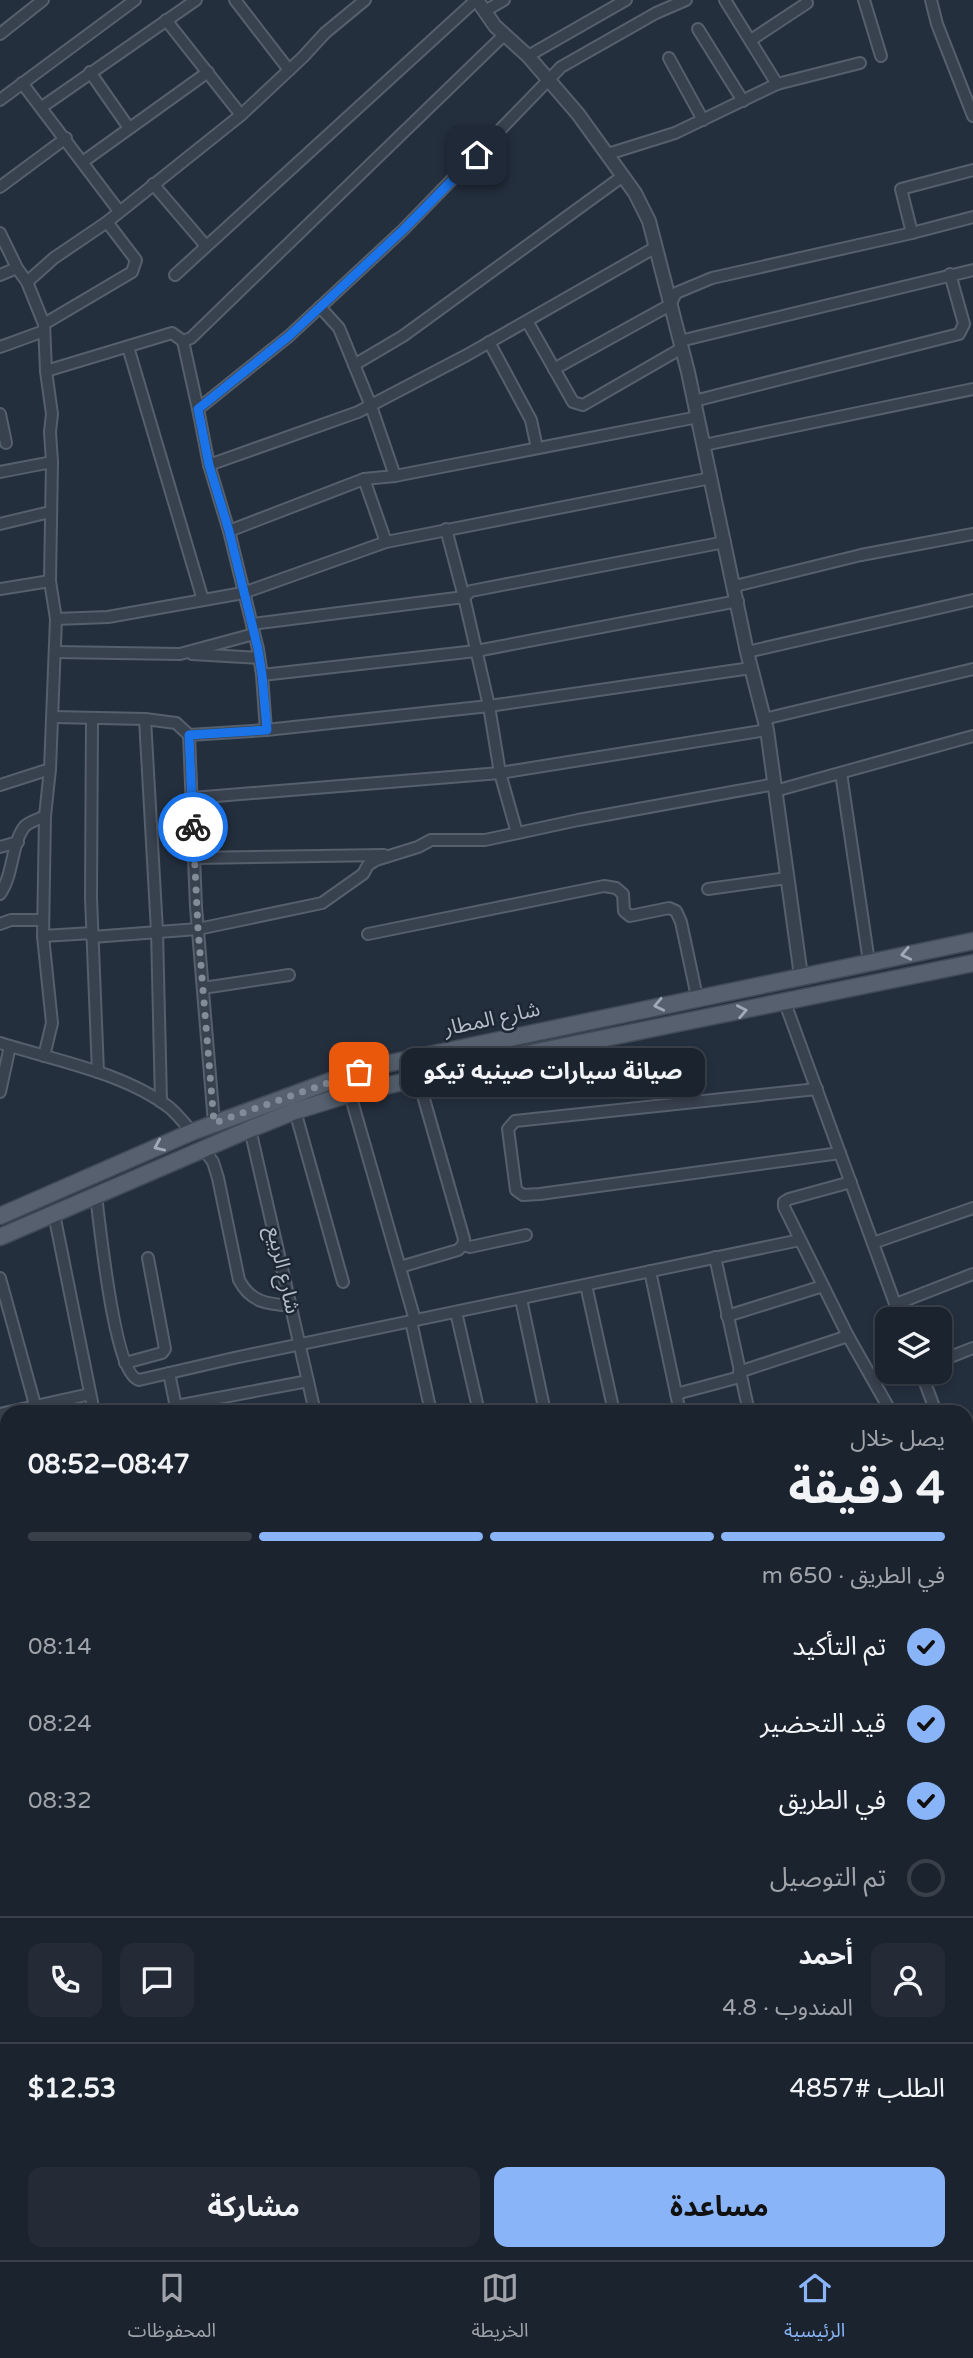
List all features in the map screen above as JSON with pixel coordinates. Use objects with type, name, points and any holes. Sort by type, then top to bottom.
[{"type":"main road","name":"شارع المطار","points":[[0,1216],[214,1123],[381,1065],[973,941]]},
{"type":"main road","name":"شارع المطار","points":[[0,1237],[203,1148],[295,1111],[350,1094],[528,1054],[973,963]]},
{"type":"main road","points":[[523,1034],[521,1044],[528,1054]]},
{"type":"main road","points":[[487,1041],[493,1052],[491,1062]]},
{"type":"main road","points":[[57,1191],[55,1201],[59,1212]]},
{"type":"main road","points":[[27,1205],[36,1213],[35,1222]]},
{"type":"street","points":[[0,34],[43,0]]},
{"type":"street","points":[[0,100],[135,0]]},
{"type":"street","points":[[42,107],[196,0]]},
{"type":"street","points":[[235,0],[289,70]]},
{"type":"street","points":[[175,275],[476,0],[504,35],[528,56],[608,154],[635,193],[649,221],[698,417],[747,652],[766,725],[801,976]]},
{"type":"street","points":[[485,11],[504,0]]},
{"type":"street","points":[[528,56],[626,0]]},
{"type":"street","points":[[198,409],[289,336],[404,229],[561,67],[656,13],[686,0]]},
{"type":"street","points":[[725,0],[777,84]]},
{"type":"street","points":[[864,0],[881,57]]},
{"type":"street","points":[[931,0],[937,24],[968,89],[973,116]]},
{"type":"street","points":[[27,282],[54,258],[107,222],[241,115],[359,1]]},
{"type":"street","points":[[751,40],[807,3]]},
{"type":"street","points":[[166,20],[241,115]]},
{"type":"street","points":[[698,29],[743,101]]},
{"type":"street","points":[[183,341],[191,338],[504,35]]},
{"type":"street","points":[[669,58],[704,120]]},
{"type":"street","points":[[608,154],[676,133],[777,84],[860,63]]},
{"type":"street","points":[[90,72],[129,128]]},
{"type":"street","points":[[83,161],[208,72]]},
{"type":"street","points":[[22,83],[119,211]]},
{"type":"street","points":[[0,187],[66,138]]},
{"type":"street","points":[[912,233],[901,189],[973,170]]},
{"type":"street","points":[[354,365],[402,336],[623,176]]},
{"type":"street","points":[[153,184],[206,246]]},
{"type":"street","points":[[554,369],[670,305],[676,293],[712,278],[973,217]]},
{"type":"street","points":[[0,348],[44,328],[132,272],[136,267],[136,260],[107,222]]},
{"type":"street","points":[[0,233],[27,282],[44,328],[52,414],[50,581],[56,619],[54,717],[45,816],[43,919],[52,1023],[44,1056]]},
{"type":"street","points":[[209,465],[371,406],[656,247]]},
{"type":"street","points":[[0,275],[17,268]]},
{"type":"street","points":[[527,320],[573,402],[583,405],[681,344],[973,270]]},
{"type":"street","points":[[694,401],[959,334],[964,324],[950,274]]},
{"type":"street","points":[[320,307],[339,328],[371,406],[395,476]]},
{"type":"street","points":[[46,371],[172,333],[183,341],[209,465],[229,531],[253,629],[262,675],[267,730]]},
{"type":"street","points":[[489,342],[531,419],[537,448]]},
{"type":"street","points":[[128,347],[203,600]]},
{"type":"street","points":[[704,445],[973,389]]},
{"type":"street","points":[[0,414],[6,443]]},
{"type":"street","points":[[229,531],[364,479],[395,476],[698,417]]},
{"type":"street","points":[[0,472],[52,462]]},
{"type":"street","points":[[56,619],[108,617],[243,593],[386,542],[711,478]]},
{"type":"street","points":[[364,479],[386,542]]},
{"type":"street","points":[[0,524],[50,512]]},
{"type":"street","points":[[446,529],[489,706],[500,773],[517,833]]},
{"type":"street","points":[[734,586],[861,555],[973,534]]},
{"type":"street","points":[[180,654],[253,629],[464,597],[471,591],[725,542]]},
{"type":"street","points":[[0,589],[50,581]]},
{"type":"street","points":[[747,652],[973,600]]},
{"type":"street","points":[[262,675],[476,651],[738,601]]},
{"type":"street","points":[[55,652],[259,658]]},
{"type":"street","points":[[189,735],[267,730],[489,706],[751,668]]},
{"type":"street","points":[[192,798],[500,773],[766,725],[973,668]]},
{"type":"street","points":[[54,717],[145,719],[176,723],[189,735],[198,929],[214,1123]]},
{"type":"street","points":[[92,718],[92,935],[98,1072]]},
{"type":"street","points":[[145,719],[157,931],[161,1102]]},
{"type":"street","points":[[194,858],[386,855],[418,847],[431,840],[485,840],[841,773],[973,736]]},
{"type":"street","points":[[0,785],[50,769]]},
{"type":"street","points":[[841,773],[869,962]]},
{"type":"street","points":[[0,894],[8,880],[18,842],[26,826],[45,816]]},
{"type":"street","points":[[0,847],[18,842]]},
{"type":"street","points":[[43,936],[198,929],[321,903],[363,874],[368,865],[386,855]]},
{"type":"street","points":[[708,889],[787,878]]},
{"type":"street","points":[[368,934],[604,886],[616,888],[623,894],[624,911],[630,916],[669,908],[676,911],[681,922],[697,997]]},
{"type":"street","points":[[0,924],[11,920],[43,919]]},
{"type":"street","points":[[203,988],[289,975]]},
{"type":"street","points":[[785,1003],[897,1307]]},
{"type":"street","points":[[0,1092],[5,1045],[98,1072],[146,1092],[172,1109],[192,1132]]},
{"type":"street","points":[[400,1267],[458,1250],[464,1239],[418,1078]]},
{"type":"street","points":[[817,1089],[515,1121],[508,1129],[508,1140],[516,1190],[523,1195],[540,1194],[840,1153]]},
{"type":"street","points":[[350,1094],[400,1267],[430,1405]]},
{"type":"street","points":[[295,1111],[343,1282]]},
{"type":"street","name":"شارع الربيع","points":[[250,1129],[313,1405]]},
{"type":"street","points":[[203,1148],[213,1162],[218,1178],[239,1280],[246,1292],[256,1301],[292,1306]]},
{"type":"street","points":[[851,1182],[784,1202],[848,1336],[887,1405]]},
{"type":"street","points":[[96,1196],[116,1334],[125,1363],[133,1379],[139,1380],[800,1240]]},
{"type":"street","points":[[873,1243],[973,1208]]},
{"type":"street","points":[[59,1212],[92,1405]]},
{"type":"street","points":[[463,1245],[470,1247],[526,1235]]},
{"type":"street","points":[[715,1257],[747,1405]]},
{"type":"street","points":[[125,1363],[162,1353],[165,1349],[148,1258]]},
{"type":"street","points":[[650,1271],[678,1405]]},
{"type":"street","points":[[896,1304],[973,1274]]},
{"type":"street","points":[[0,1278],[35,1405]]},
{"type":"street","points":[[586,1285],[612,1405]]},
{"type":"street","points":[[727,1316],[823,1286]]},
{"type":"street","points":[[521,1299],[544,1405]]},
{"type":"street","points":[[456,1312],[477,1405]]},
{"type":"street","points":[[676,1394],[848,1336]]},
{"type":"street","points":[[952,1356],[973,1348]]},
{"type":"street","points":[[169,1373],[176,1405]]},
{"type":"street","points":[[196,1405],[308,1381]]},
{"type":"street","points":[[926,1384],[933,1405]]},
{"type":"street","points":[[50,1405],[90,1394]]},
{"type":"way so far","points":[[193,827],[198,929],[214,1123],[359,1072]]},
{"type":"place","name":"صيانة سيارات صينيه تيكو","points":[[359,1072]]},
{"type":"route","points":[[193,827],[189,735],[267,730],[258,649],[229,531],[209,465],[198,409],[289,336],[404,229],[477,155]]}]
